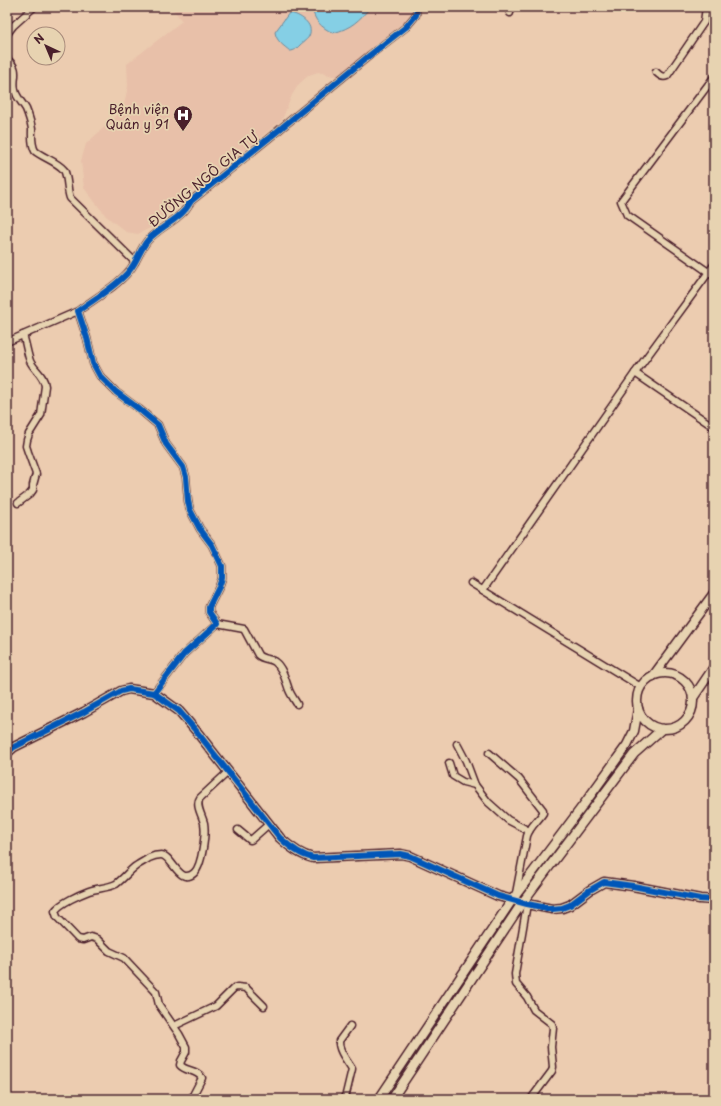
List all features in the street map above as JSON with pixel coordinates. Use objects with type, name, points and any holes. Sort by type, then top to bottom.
[{"type":"street","points":[[7,34],[13,26],[34,7]]},
{"type":"street","name":"ĐƯỜNG NGÔ GIA TỰ","points":[[7,342],[78,311],[111,287],[128,272],[142,248],[155,233],[184,211],[191,201],[406,27],[416,15],[417,7]]},
{"type":"street","points":[[656,72],[661,76],[667,76],[704,22],[706,7]]},
{"type":"street","points":[[7,59],[14,66],[16,75],[14,90],[17,97],[26,109],[32,128],[33,148],[35,151],[64,170],[67,191],[70,198],[135,262]]},
{"type":"street","points":[[712,274],[627,215],[621,201],[714,77]]},
{"type":"street","points":[[483,590],[635,373],[712,274],[714,265]]},
{"type":"street","points":[[78,311],[93,363],[100,376],[116,392],[158,425],[168,448],[183,467],[186,477],[188,505],[200,529],[212,544],[220,562],[222,575],[219,587],[209,606],[209,610],[217,624],[244,629],[258,655],[261,658],[273,661],[277,665],[284,676],[297,704]]},
{"type":"street","points":[[18,503],[33,490],[36,474],[26,446],[29,434],[41,415],[45,386],[43,378],[30,360],[23,335]]},
{"type":"street","points":[[635,373],[714,427]]},
{"type":"street","points":[[471,583],[641,687]]},
{"type":"street","points":[[653,676],[714,593]]},
{"type":"street","points":[[154,693],[184,654],[217,624]]},
{"type":"street","points":[[693,698],[714,667]]},
{"type":"street","points":[[379,1099],[514,897],[627,745],[634,731],[638,709],[638,698],[641,687],[646,680],[662,673],[671,674],[679,676],[691,689],[693,706],[685,721],[678,726],[670,729],[662,729],[652,726],[643,719],[638,709]]},
{"type":"street","points":[[7,752],[121,691],[129,689],[154,693],[179,711],[280,838],[294,850],[308,857],[401,854],[410,856],[498,896],[514,897],[524,904],[552,909],[570,905],[590,890],[604,882],[700,899],[714,900]]},
{"type":"street","points":[[392,1099],[524,904],[634,754],[644,743],[662,729]]},
{"type":"street","points":[[457,744],[466,762],[474,785],[492,807],[503,816],[529,831]]},
{"type":"street","points":[[489,753],[520,779],[543,810],[543,813],[529,831],[514,897]]},
{"type":"street","points":[[449,763],[453,776],[463,782],[474,785]]},
{"type":"street","points":[[191,1099],[202,1078],[196,1072],[182,1068],[180,1065],[187,1050],[179,1034],[159,1005],[156,992],[124,958],[109,951],[94,937],[83,940],[78,939],[57,917],[55,910],[60,905],[85,893],[115,884],[139,864],[155,855],[164,855],[167,857],[183,875],[188,876],[193,874],[200,864],[204,839],[204,823],[198,801],[228,772]]},
{"type":"street","points":[[238,830],[251,840],[269,824]]},
{"type":"street","points":[[524,904],[515,974],[516,984],[527,997],[534,1010],[552,1024],[553,1028],[551,1047],[552,1071],[530,1099]]},
{"type":"street","points":[[174,1026],[216,1006],[234,988],[237,987],[246,988],[264,1006]]},
{"type":"street","points":[[343,1099],[346,1094],[352,1070],[338,1044],[350,1026]]},
{"type":"shaded area","name":"Bệnh viện Quân y 91","points":[[171,7],[415,7],[414,14],[408,22],[337,77],[318,72],[309,75],[299,84],[292,95],[282,120],[200,186],[185,194],[175,202],[169,212],[154,226],[138,234],[126,232],[106,216],[84,188],[81,161],[86,144],[113,119],[124,105],[128,86],[127,64],[182,21]]},
{"type":"water","points":[[312,7],[371,7],[354,23],[345,29],[333,33],[316,20]]},
{"type":"water","points":[[289,13],[297,15],[305,20],[310,27],[309,36],[307,39],[296,49],[290,51],[279,41],[275,32]]},
{"type":"cycle path","points":[[154,693],[184,654],[217,624],[209,612],[209,607],[222,578],[222,566],[212,545],[200,529],[190,510],[186,477],[183,467],[166,444],[158,425],[116,392],[100,376],[93,363],[78,311],[124,277],[132,267],[148,240],[180,215],[191,201],[406,27],[416,15],[417,7]]},
{"type":"cycle path","points":[[7,753],[14,747],[84,712],[121,691],[129,689],[154,693],[179,711],[280,838],[295,850],[308,857],[401,854],[410,856],[498,896],[552,909],[570,905],[590,890],[604,882],[700,899],[714,900]]},
{"type":"place","name":"Bệnh viện Quân y 91","points":[[183,132]]}]
